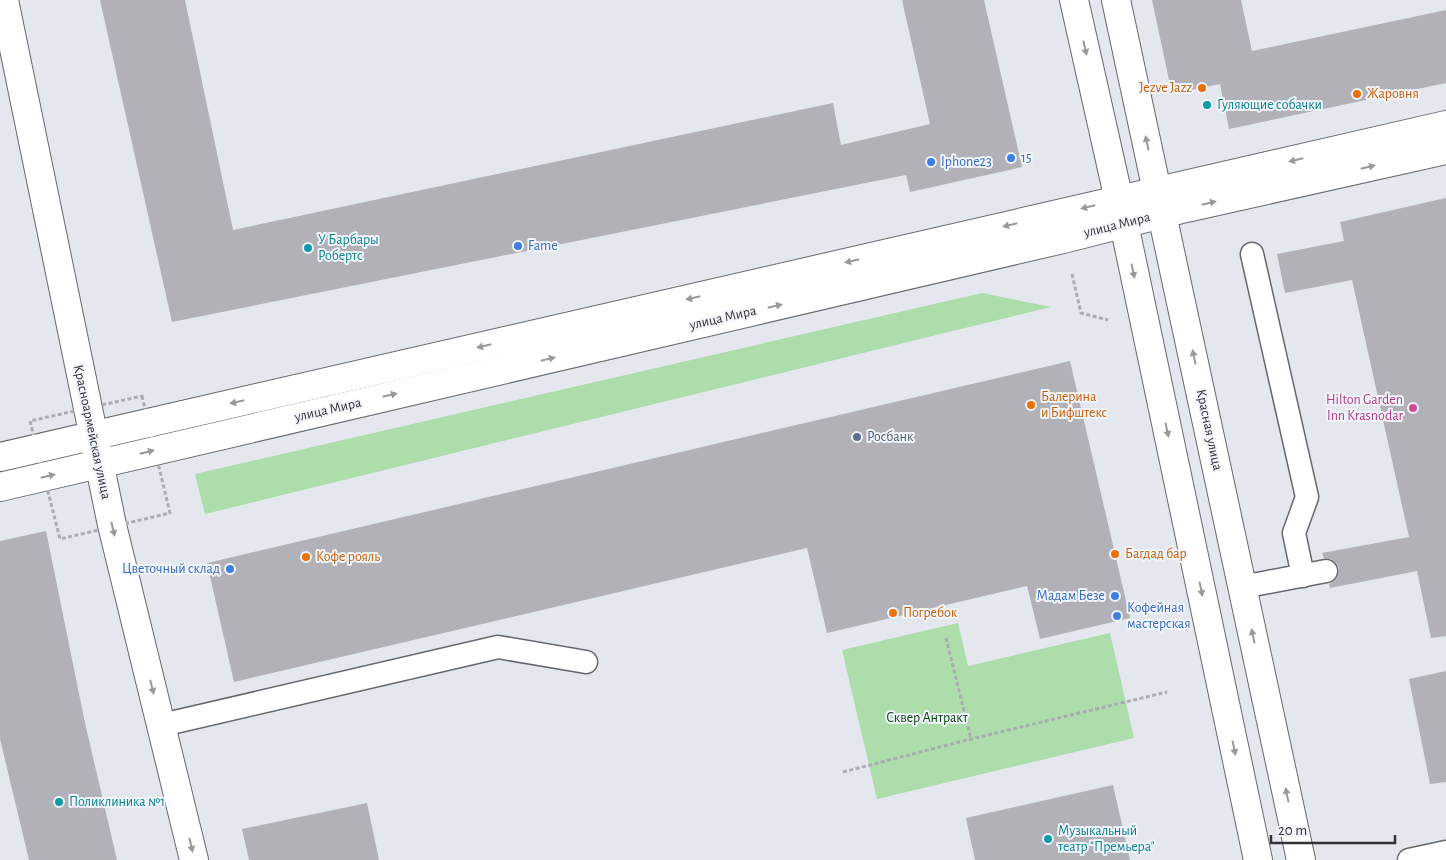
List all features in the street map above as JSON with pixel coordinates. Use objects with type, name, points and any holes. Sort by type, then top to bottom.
[{"type":"main road","name":"Красноармейская улица","points":[[4,0],[112,525],[194,860]]},
{"type":"main road","points":[[1074,0],[1121,212],[1258,860]]},
{"type":"main road","name":"Красная улица","points":[[1116,0],[1301,860]]},
{"type":"main road","name":"улица Мира","points":[[0,487],[1121,212],[1446,126]]},
{"type":"main road","name":"улица Мира","points":[[1160,202],[1446,150]]},
{"type":"main road","name":"улица Мира","points":[[0,457],[93,435],[1121,212]]},
{"type":"lane","points":[[1252,254],[1307,497],[1294,533],[1303,576]]},
{"type":"lane","points":[[1242,586],[1326,571]]},
{"type":"lane","points":[[162,726],[498,647],[586,662]]},
{"type":"lane","points":[[1409,860],[1446,852]]},
{"type":"path","points":[[946,638],[971,738]]},
{"type":"path","points":[[843,772],[971,738],[1167,692]]},
{"type":"green space","points":[[982,293],[1051,307],[205,514],[195,474]]},
{"type":"green space","name":"Сквер Антракт","points":[[958,623],[968,666],[1110,633],[1134,738],[877,799],[842,650]]},
{"type":"building","points":[[100,0],[185,0],[233,230],[833,103],[841,145],[930,124],[902,0],[984,0],[1022,167],[910,192],[906,175],[172,322]]},
{"type":"building","points":[[1152,0],[1241,0],[1252,51],[1446,10],[1446,83],[1229,129],[1220,84],[1172,94]]},
{"type":"building","name":"Hilton Garden Inn Krasnodar","points":[[1446,198],[1446,636],[1431,638],[1417,571],[1330,588],[1329,584],[1338,576],[1339,568],[1331,559],[1324,558],[1322,553],[1409,537],[1352,280],[1285,293],[1277,254],[1344,241],[1340,222]]},
{"type":"building","points":[[1070,361],[1130,618],[1040,639],[1027,586],[827,633],[807,548],[234,682],[207,563]]},
{"type":"building","points":[[46,531],[85,723],[117,860],[29,860],[0,739],[0,541]]},
{"type":"building","points":[[1446,671],[1446,782],[1430,784],[1409,679]]},
{"type":"building","name":"Музыкальный театр \"Премьера\"","points":[[1113,785],[1130,860],[975,860],[966,818]]},
{"type":"building","points":[[367,803],[379,860],[249,860],[242,829]]},
{"type":"place","name":"Jezve Jazz","points":[[1202,88]]},
{"type":"place","name":"Жаровня","points":[[1357,94]]},
{"type":"place","name":"Гуляющие собачки","points":[[1207,105]]},
{"type":"place","name":"15","points":[[1011,158]]},
{"type":"place","name":"Iphone23","points":[[931,162]]},
{"type":"place","name":"Fame","points":[[518,246]]},
{"type":"place","name":"У Барбары Робертс","points":[[308,248]]},
{"type":"place","name":"Балерина и Бифштекс","points":[[1031,405]]},
{"type":"place","name":"Hilton Garden Inn Krasnodar","points":[[1413,408]]},
{"type":"place","name":"Росбанк","points":[[857,437]]},
{"type":"place","name":"Багдад бар","points":[[1115,554]]},
{"type":"place","name":"Кофе рояль","points":[[306,557]]},
{"type":"place","name":"Цветочный склад","points":[[230,569]]},
{"type":"place","name":"Мадам Безе","points":[[1115,596]]},
{"type":"place","name":"Погребок","points":[[893,613]]},
{"type":"place","name":"Кофейная мастерская","points":[[1117,616]]},
{"type":"place","name":"Поликлиника №1","points":[[59,802]]},
{"type":"place","name":"Музыкальный театр \"Премьера\"","points":[[1048,839]]}]
